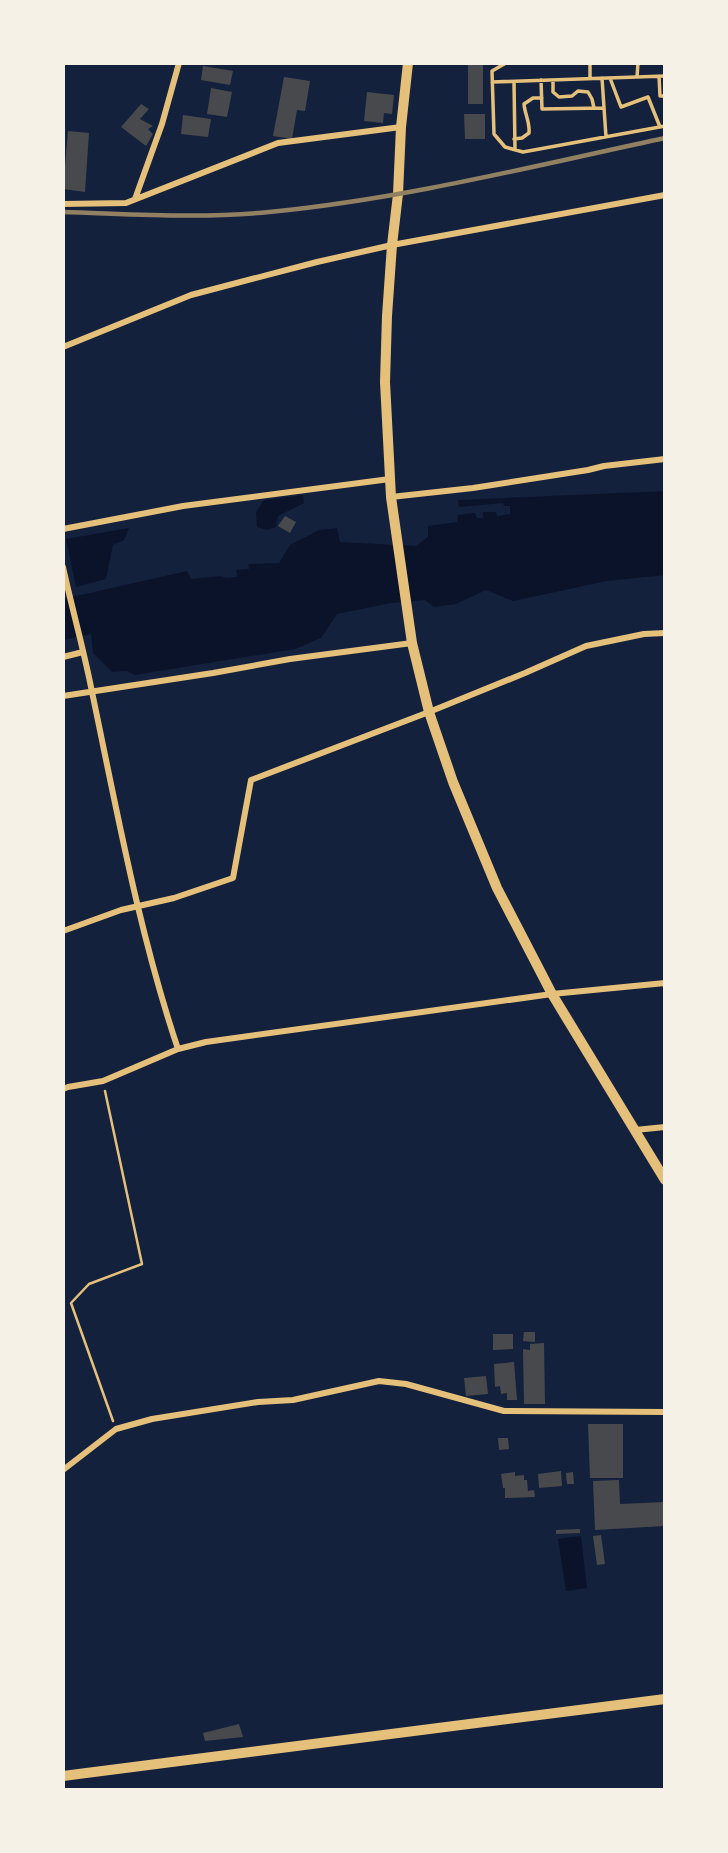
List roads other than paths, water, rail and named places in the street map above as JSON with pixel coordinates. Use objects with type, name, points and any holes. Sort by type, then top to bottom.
[{"type":"highway","points":[[408,63],[401,127],[398,194],[391,245],[385,382],[391,497],[412,643],[429,712],[453,782],[497,888],[552,994],[665,1180]]},
{"type":"main road","points":[[63,1776],[665,1699]]},
{"type":"street","points":[[135,200],[162,124],[179,63]]},
{"type":"street","points":[[63,204],[126,203],[278,143],[401,127]]},
{"type":"street","points":[[63,347],[191,295],[317,262],[391,245],[665,195]]},
{"type":"street","points":[[391,497],[473,488],[604,466],[665,459]]},
{"type":"street","points":[[63,529],[183,506],[390,479]]},
{"type":"street","points":[[63,567],[139,905],[164,1007],[178,1049]]},
{"type":"street","points":[[63,931],[139,905],[174,898],[233,878],[251,780],[429,712],[586,646],[644,634],[665,633]]},
{"type":"street","points":[[63,696],[290,659],[412,643]]},
{"type":"street","points":[[63,657],[83,652]]},
{"type":"street","points":[[63,1090],[103,1081],[178,1049],[206,1042],[552,994],[665,983]]},
{"type":"street","points":[[635,1130],[665,1127]]},
{"type":"street","points":[[63,1470],[116,1429],[152,1419],[258,1402],[293,1400],[379,1381],[405,1384],[505,1411],[665,1412]]},
{"type":"lane","points":[[506,63],[492,71],[494,134],[505,147],[523,152],[662,126],[648,97],[621,107],[610,78]]},
{"type":"lane","points":[[590,63],[590,79]]},
{"type":"lane","points":[[637,77],[638,63]]},
{"type":"lane","points":[[659,76],[660,96],[665,96]]},
{"type":"lane","points":[[492,82],[665,76]]},
{"type":"lane","points":[[602,78],[606,137]]},
{"type":"lane","points":[[541,80],[542,108],[604,108]]},
{"type":"lane","points":[[552,80],[553,92],[559,97],[572,96],[578,91],[588,92],[593,99],[594,108]]},
{"type":"lane","points":[[514,81],[515,149]]},
{"type":"lane","points":[[514,139],[529,133],[530,124],[525,115],[524,104],[533,98],[542,98]]},
{"type":"water","points":[[665,491],[665,575],[607,581],[513,601],[486,590],[456,604],[434,607],[425,600],[391,603],[337,614],[321,638],[295,649],[135,675],[127,671],[112,672],[93,653],[91,634],[63,640],[63,599],[187,571],[191,579],[237,577],[236,570],[249,569],[248,564],[279,563],[290,545],[319,530],[337,528],[340,542],[416,546],[428,537],[428,526],[457,522],[458,515],[475,513],[477,518],[483,518],[483,512],[496,512],[497,516],[510,514],[510,506],[504,506],[503,503],[459,507],[458,500]]},
{"type":"water","points":[[303,495],[304,503],[278,516],[276,527],[267,530],[257,527],[256,512],[264,500]]},
{"type":"water","points":[[129,528],[124,540],[113,545],[106,579],[76,587],[66,539]]},
{"type":"water","points":[[581,1536],[587,1588],[566,1591],[558,1539]]},
{"type":"railway","points":[[63,212],[217,215],[319,206],[468,181],[665,138]]}]
